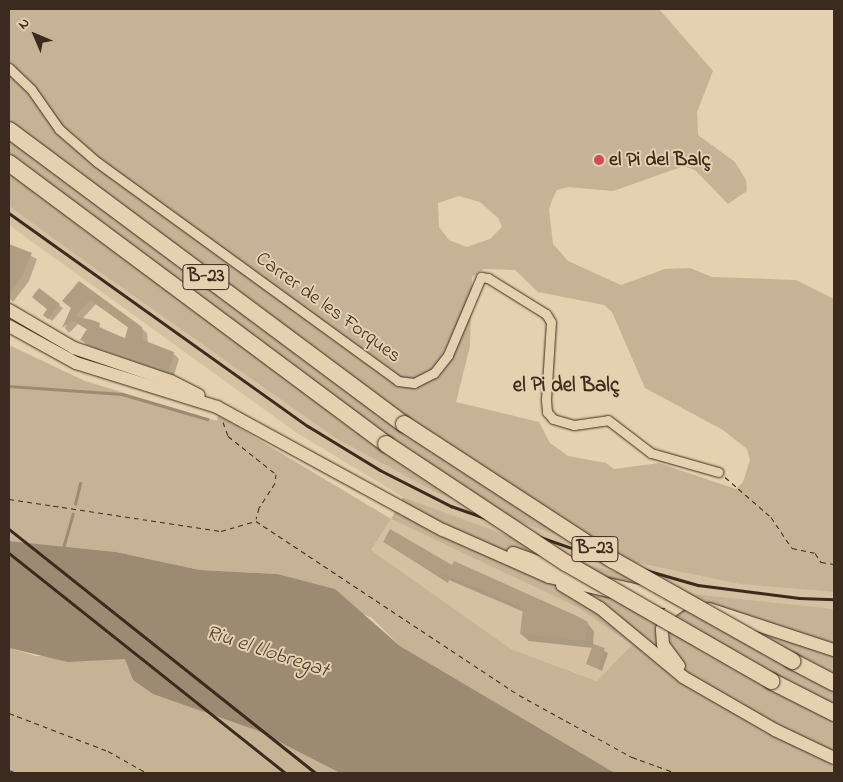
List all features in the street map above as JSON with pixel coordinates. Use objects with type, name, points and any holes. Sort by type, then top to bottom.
[{"type":"highway","name":"B-23","points":[[9,130],[404,424],[612,560],[792,662],[834,683]]},
{"type":"highway","name":"B-23","points":[[9,162],[386,444],[566,562],[771,681],[834,713]]},
{"type":"main road","points":[[9,310],[74,348],[188,388],[221,410],[443,530],[549,577],[600,608],[683,677],[834,758]]},
{"type":"main road","points":[[9,326],[76,362],[221,410]]},
{"type":"main road","points":[[422,518],[560,570],[684,602],[834,650]]},
{"type":"main road","points":[[549,577],[654,602],[684,602]]},
{"type":"main road","points":[[684,602],[672,609],[664,621],[663,645],[677,665],[714,695]]},
{"type":"street","name":"Carrer de les Forques","points":[[9,68],[32,88],[59,129],[97,162],[398,381],[414,383],[434,373],[448,355],[482,278],[488,278],[546,314],[552,322],[546,400],[547,412],[553,418],[574,425],[608,420],[651,453],[718,472]]},
{"type":"path","points":[[221,410],[224,432],[276,474],[277,479],[259,508],[256,520]]},
{"type":"path","points":[[718,472],[770,517],[792,548],[807,554],[814,553],[822,562],[834,564]]},
{"type":"path","points":[[9,499],[221,531],[256,520]]},
{"type":"path","points":[[256,520],[518,695],[632,757],[676,773]]},
{"type":"path","points":[[9,713],[108,751],[147,773]]},
{"type":"path","points":[[9,770],[17,773]]},
{"type":"shaded area","points":[[9,9],[659,9],[713,71],[697,112],[698,135],[735,162],[746,180],[747,191],[728,204],[695,170],[684,166],[613,191],[568,187],[557,190],[549,210],[553,244],[568,261],[621,285],[665,269],[690,268],[712,277],[796,280],[834,299],[834,592],[739,584],[638,563],[439,494],[337,439],[9,206]],"holes":[[[459,196],[480,202],[498,218],[502,227],[490,239],[467,247],[449,240],[439,227],[438,203]],[[484,269],[515,270],[538,292],[604,305],[612,312],[645,388],[723,430],[747,449],[750,460],[743,482],[736,489],[659,463],[614,469],[606,463],[568,456],[550,443],[539,422],[456,402],[470,346],[472,277]]]},
{"type":"shaded area","points":[[9,206],[337,439],[439,494],[638,563],[739,584],[834,592],[834,609],[694,594],[579,562],[403,497],[297,433],[9,225]]},
{"type":"shaded area","points":[[9,345],[85,381],[217,421],[218,415],[391,519],[403,497],[579,562],[694,594],[834,609],[834,773],[615,773],[400,646],[372,618],[277,574],[200,570],[116,552],[9,541]],"holes":[[[391,519],[577,607],[632,645],[597,681],[511,649],[371,550]]]},
{"type":"shaded area","points":[[391,519],[577,607],[632,645],[598,681],[511,649],[371,550]]},
{"type":"shaded area","points":[[9,648],[36,656],[125,658],[133,680],[256,730],[340,773],[9,773]]},
{"type":"water","name":"Riu el Llobregat","points":[[9,541],[116,552],[200,570],[277,574],[335,589],[400,646],[615,773],[340,773],[256,730],[153,694],[133,680],[125,659],[68,662],[9,648]]},
{"type":"building","points":[[9,244],[32,253],[23,275],[9,295]]},
{"type":"building","points":[[79,281],[142,327],[143,340],[174,352],[169,370],[80,340],[87,329],[72,320],[62,328],[71,308],[62,301]],"holes":[[[90,300],[128,327],[125,338],[99,328],[100,323],[75,316]]]},
{"type":"building","points":[[39,288],[60,304],[48,319],[43,315],[47,309],[32,297]]},
{"type":"building","points":[[390,529],[452,565],[454,561],[588,622],[585,641],[520,634],[523,608],[442,573],[440,576],[383,542]]},
{"type":"building","points":[[593,644],[605,648],[598,668],[586,664]]},
{"type":"waterway","points":[[9,386],[122,394],[207,419]]},
{"type":"waterway","points":[[75,504],[80,484]]},
{"type":"waterway","points":[[63,548],[73,514]]},
{"type":"railway","points":[[9,213],[308,426],[380,470],[451,506],[583,552],[698,585],[799,598],[834,599]]},
{"type":"railway","points":[[9,529],[316,773]]},
{"type":"railway","points":[[9,553],[286,773]]},
{"type":"place","name":"el Pi del Balç","points":[[599,160]]},
{"type":"district","name":"el Pi del Balç","points":[[566,386]]}]
